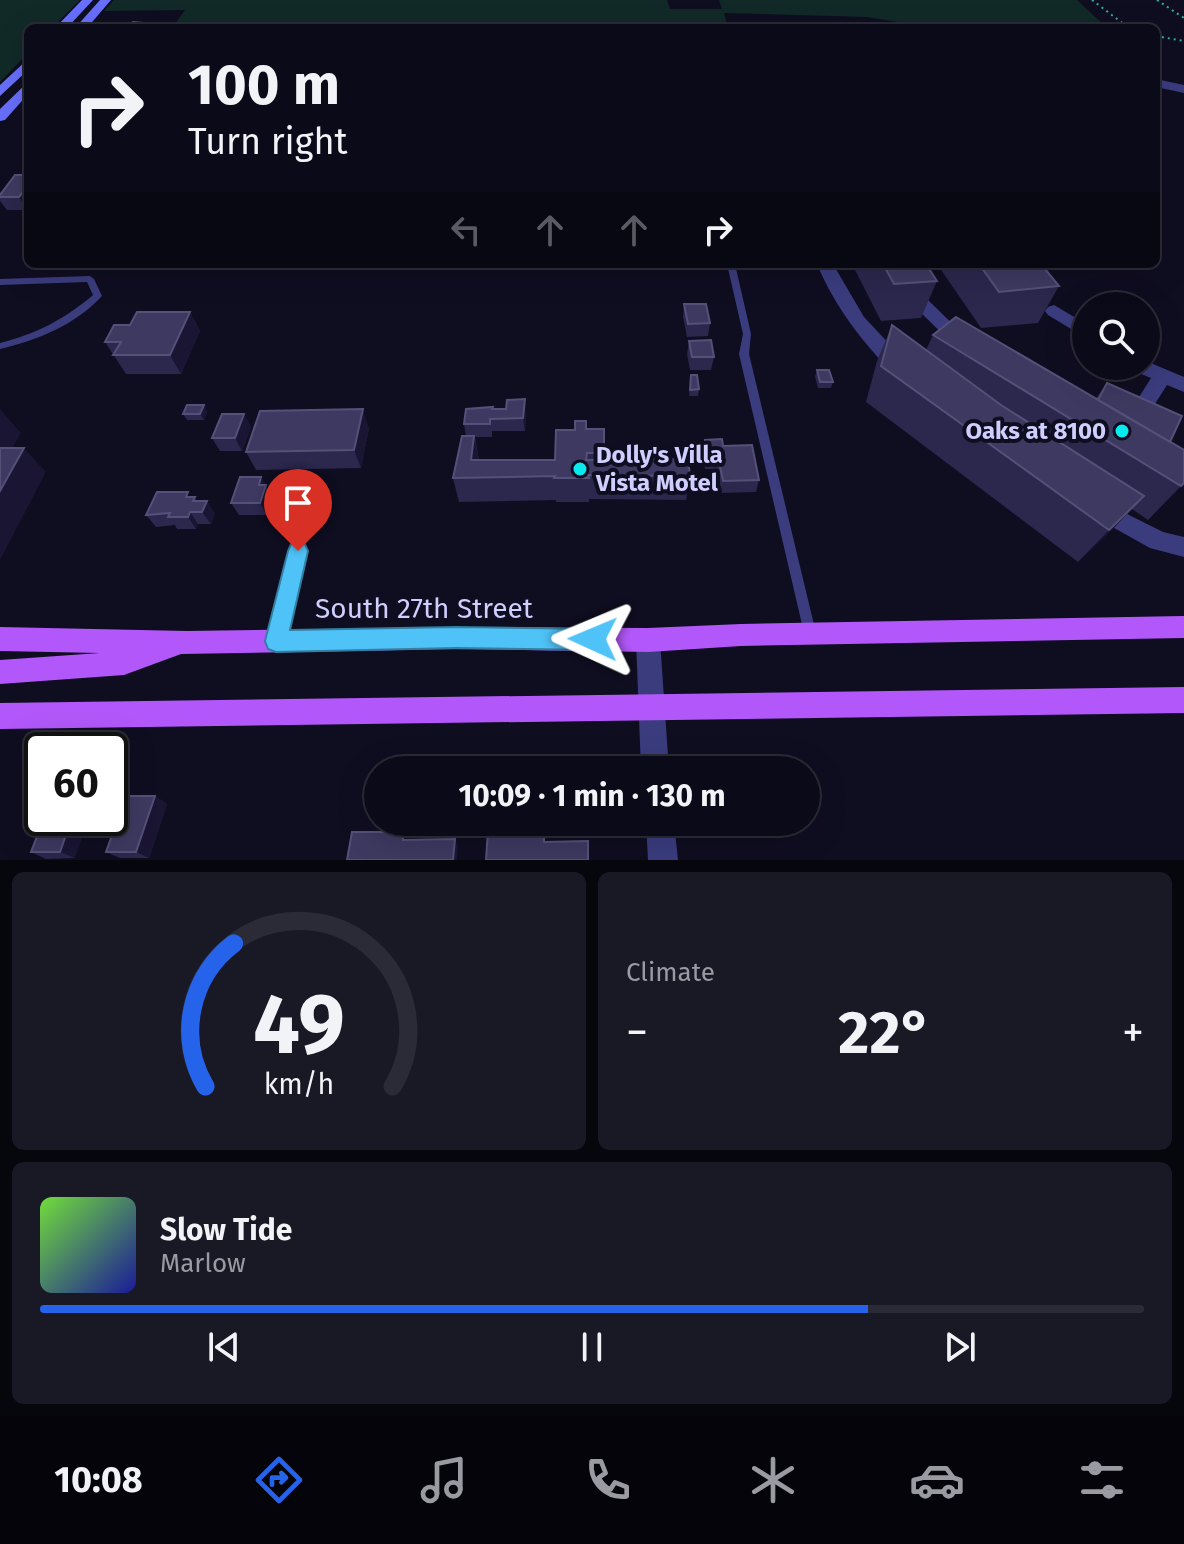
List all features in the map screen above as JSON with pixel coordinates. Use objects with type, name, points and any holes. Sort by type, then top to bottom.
[{"type":"main road","name":"South 27th Street","points":[[1,639],[187,643],[456,638],[648,640],[810,633],[1184,627]]},
{"type":"main road","points":[[0,672],[124,663],[187,643]]},
{"type":"main road","points":[[0,716],[1184,700]]},
{"type":"street","points":[[65,24],[88,0]]},
{"type":"street","points":[[85,24],[106,0]]},
{"type":"street","points":[[0,92],[24,67]]},
{"type":"street","points":[[1160,84],[1184,89]]},
{"type":"street","points":[[0,117],[24,90]]},
{"type":"street","points":[[826,268],[832,283],[877,346],[919,386]]},
{"type":"street","points":[[905,268],[922,304],[979,359]]},
{"type":"street","points":[[1054,311],[1072,323]]},
{"type":"street","points":[[1139,413],[1162,377],[1184,385]]},
{"type":"street","points":[[1073,496],[1158,541],[1184,547]]},
{"type":"street","points":[[648,640],[654,756]]},
{"type":"street","points":[[661,836],[663,860]]},
{"type":"lane","points":[[732,268],[747,334],[744,354],[810,633]]},
{"type":"lane","points":[[0,282],[90,279],[98,296],[72,320],[31,339],[0,346]]},
{"type":"lane","points":[[276,641],[298,551]]},
{"type":"path","points":[[1092,0],[1124,24]]},
{"type":"path","points":[[1157,0],[1184,18]]},
{"type":"path","points":[[1160,37],[1184,41]]},
{"type":"green space","points":[[0,0],[80,0],[56,24],[24,24],[24,57],[0,82]]},
{"type":"green space","points":[[114,0],[667,0],[670,9],[722,9],[719,0],[1077,0],[1103,24],[910,24],[867,17],[724,13],[727,24],[175,24],[185,10],[104,11]]},
{"type":"building","points":[[15,175],[24,175],[24,191],[19,197],[0,195]]},
{"type":"building","points":[[885,268],[929,268],[937,281],[894,284]]},
{"type":"building","points":[[982,268],[1044,268],[1059,286],[999,292]]},
{"type":"building","points":[[684,304],[706,304],[710,323],[688,324]]},
{"type":"building","points":[[137,312],[190,312],[170,355],[113,355],[121,342],[105,342],[114,325],[130,325]]},
{"type":"building","points":[[956,317],[1184,450],[1184,483],[1181,486],[933,335]]},
{"type":"building","points":[[892,325],[1001,405],[1144,496],[1109,530],[881,366]]},
{"type":"building","points":[[711,340],[714,357],[692,357],[689,341]]},
{"type":"building","points":[[817,370],[829,370],[833,382],[820,382]]},
{"type":"building","points":[[691,375],[697,375],[699,389],[690,390]]},
{"type":"building","points":[[1107,383],[1182,416],[1170,442],[1098,400]]},
{"type":"building","points":[[525,399],[523,418],[490,419],[490,424],[464,424],[466,409],[506,409],[507,400]]},
{"type":"building","points":[[187,405],[204,405],[200,414],[183,414]]},
{"type":"building","points":[[363,409],[354,450],[246,452],[260,411]]},
{"type":"building","points":[[222,414],[244,414],[235,438],[212,438]]},
{"type":"building","points":[[575,421],[586,421],[586,429],[604,429],[604,453],[587,453],[586,460],[688,459],[690,476],[453,478],[462,436],[474,436],[471,460],[555,460],[556,430],[575,430]]},
{"type":"building","points":[[722,439],[723,446],[752,445],[759,480],[723,481],[718,457],[708,457],[705,440]]},
{"type":"building","points":[[0,448],[24,448],[0,491]]},
{"type":"building","points":[[240,477],[261,477],[259,485],[266,485],[260,503],[231,503]]},
{"type":"building","points":[[157,492],[188,492],[186,497],[195,497],[193,501],[207,501],[202,512],[190,512],[188,517],[168,517],[170,513],[146,515]]},
{"type":"building","points":[[128,796],[155,796],[136,852],[106,852],[112,836],[128,836]]},
{"type":"building","points":[[352,832],[364,832],[364,836],[404,836],[403,840],[455,839],[453,860],[347,860]]},
{"type":"building","points":[[37,836],[66,836],[60,852],[31,852]]},
{"type":"building","points":[[488,836],[544,836],[544,842],[588,841],[588,860],[486,860]]},
{"type":"place","name":"Oaks at 8100","points":[[1122,431]]},
{"type":"place","name":"Dolly's Villa Vista Motel","points":[[580,469]]},
{"type":"route","points":[[298,551],[276,641],[593,639]]}]
